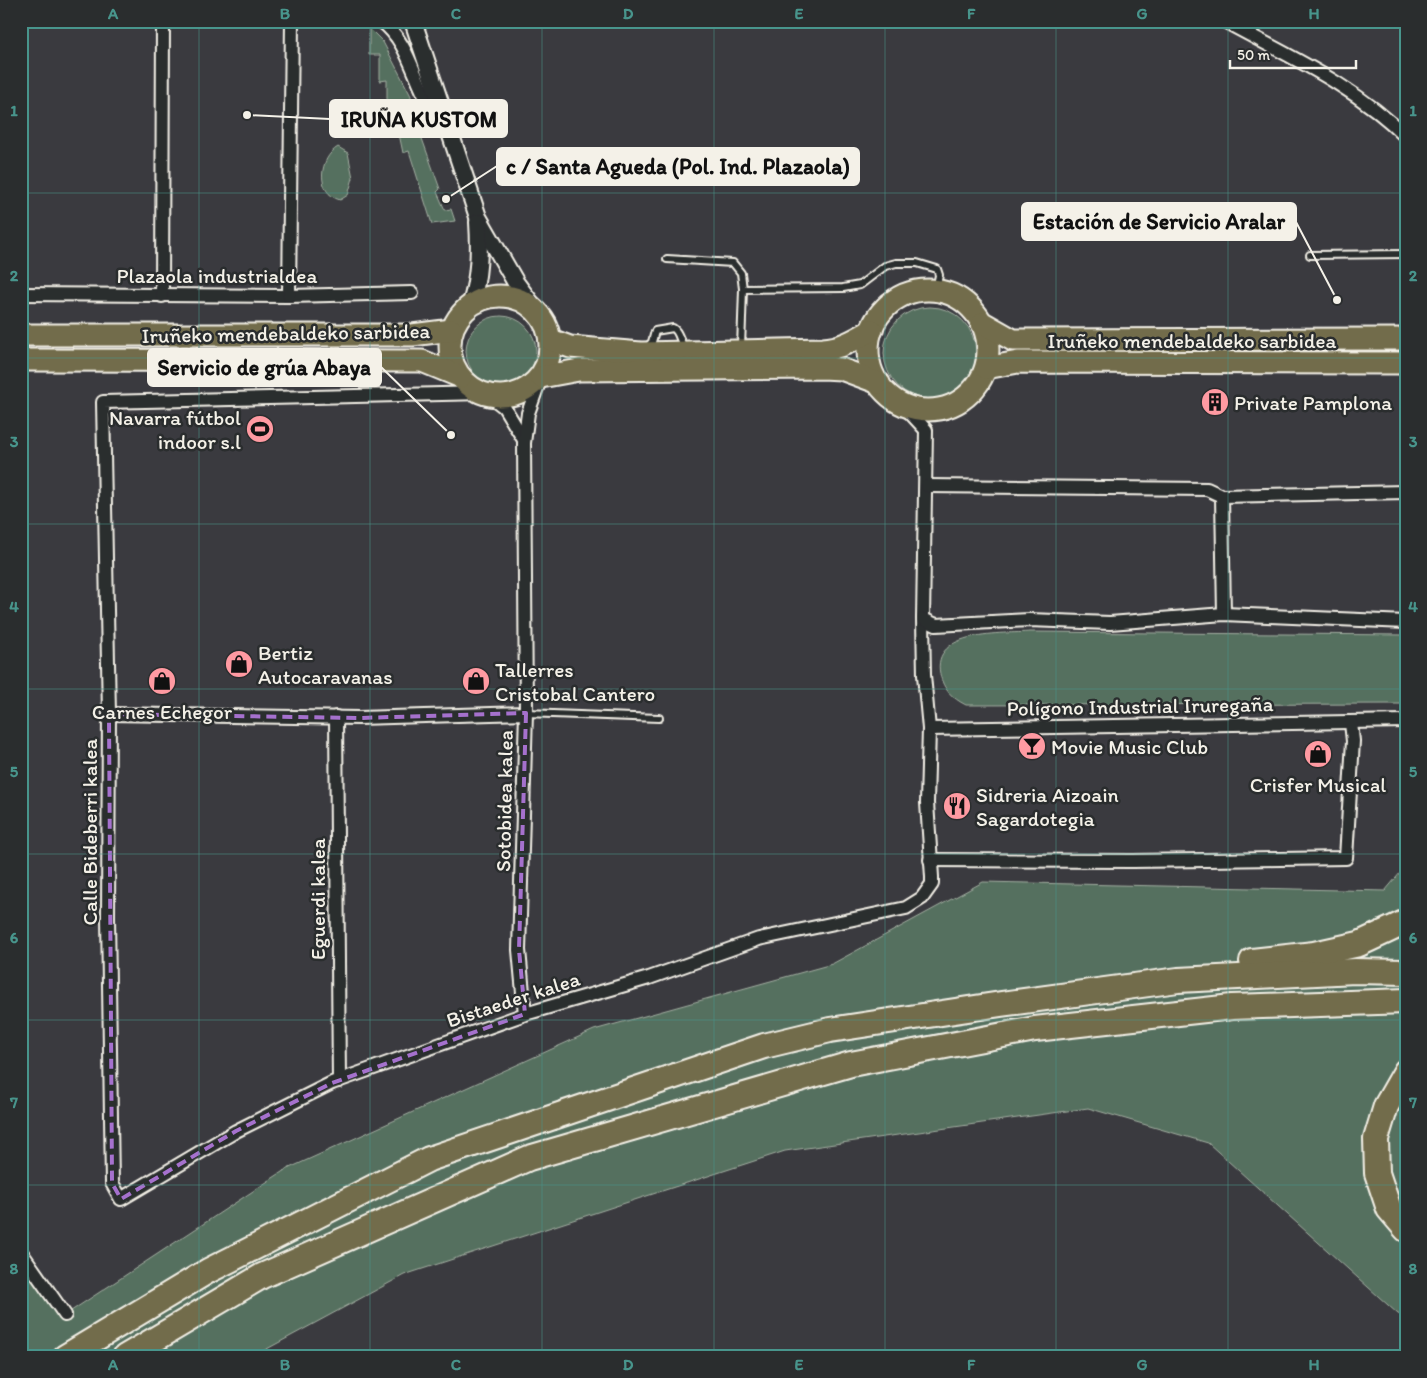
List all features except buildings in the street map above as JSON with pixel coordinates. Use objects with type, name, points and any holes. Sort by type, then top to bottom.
[{"type":"highway","points":[[936,290],[949,293],[969,305],[983,323],[989,345],[986,368],[973,390],[952,406],[927,410],[902,404],[889,395],[878,383],[869,357],[869,343],[872,330],[878,318],[897,299],[916,292],[936,290]]},
{"type":"highway","points":[[471,304],[490,296],[511,296],[533,306],[544,320],[551,340],[550,356],[542,377]]},
{"type":"highway","name":"Iruñeko mendebaldeko sarbidea","points":[[21,335],[412,336],[452,330],[459,316],[471,304]]},
{"type":"highway","name":"Iruñeko mendebaldeko sarbidea","points":[[983,323],[1013,340],[1406,339]]},
{"type":"highway","points":[[452,330],[451,355],[461,377],[470,386],[487,394],[508,395],[521,392],[542,377],[579,370],[823,368],[842,369],[878,383]]},
{"type":"highway","points":[[551,340],[570,347],[641,352],[836,348],[872,330]]},
{"type":"highway","name":"Iruñeko mendebaldeko sarbidea","points":[[21,360],[422,360],[461,377]]},
{"type":"highway","name":"Iruñeko mendebaldeko sarbidea","points":[[986,368],[1018,362],[1406,363]]},
{"type":"highway","points":[[65,1357],[208,1271],[429,1159],[764,1046],[830,1030],[951,995],[1141,969],[1263,960],[1314,954],[1359,944],[1406,922]]},
{"type":"highway","points":[[830,1030],[1178,980],[1355,971],[1406,972]]},
{"type":"highway","points":[[125,1357],[262,1276],[528,1158],[851,1064],[1035,1029],[1074,1024],[1232,1007],[1406,1001]]},
{"type":"highway","points":[[1406,1071],[1386,1106],[1376,1140],[1377,1174],[1390,1209],[1406,1229]]},
{"type":"street","points":[[162,296],[163,21]]},
{"type":"street","points":[[289,296],[292,21]]},
{"type":"street","points":[[381,21],[390,28],[397,38],[428,102],[448,130]]},
{"type":"street","points":[[413,21],[478,218],[516,283],[533,306]]},
{"type":"street","points":[[1224,21],[1302,63],[1360,99],[1406,137]]},
{"type":"street","points":[[471,304],[478,280],[480,255],[478,218]]},
{"type":"street","name":"Plazaola industrialdea","points":[[21,294],[289,296],[412,293]]},
{"type":"street","name":"Sotobidea kalea","points":[[525,1014],[519,950],[526,713],[524,440],[528,413],[542,377]]},
{"type":"street","points":[[487,394],[504,407],[524,440]]},
{"type":"street","name":"Calle Bideberri kalea","points":[[121,1200],[112,1183],[108,917],[109,714],[103,402],[487,394]]},
{"type":"street","points":[[902,404],[926,430],[923,619],[924,674],[929,729],[927,803],[930,860],[1133,861],[1346,858],[1353,742],[1351,724]]},
{"type":"street","points":[[926,486],[1207,489],[1222,496],[1406,492]]},
{"type":"street","points":[[1222,496],[1224,614]]},
{"type":"street","points":[[923,619],[936,625],[1029,620],[1110,623],[1224,614],[1406,622]]},
{"type":"street","points":[[109,714],[336,717],[526,713]]},
{"type":"street","name":"Eguerdi kalea","points":[[336,717],[339,1081]]},
{"type":"street","name":"Polígono Industrial Iruregaña","points":[[929,729],[1351,724],[1406,721]]},
{"type":"street","name":"Bistaeder kalea","points":[[121,1200],[236,1130],[339,1081],[525,1014],[649,978],[759,939],[906,908],[922,898],[932,884],[930,860]]},
{"type":"street","points":[[21,1252],[65,1315]]},
{"type":"lane","points":[[1310,255],[1406,254]]},
{"type":"lane","points":[[667,259],[733,264],[741,273],[743,289],[741,350]]},
{"type":"lane","points":[[743,289],[843,288],[860,285],[885,266],[917,263],[938,269],[939,275],[936,290]]},
{"type":"lane","points":[[526,713],[658,718]]},
{"type":"highlighted area","points":[[526,713],[519,950],[525,1014],[332,1083],[236,1131],[121,1199],[112,1183],[109,714],[359,718]]},
{"type":"green space","points":[[369,28],[383,42],[411,96],[410,105],[440,189],[437,192],[445,210],[451,209],[455,221],[432,224],[409,151],[403,153],[394,110],[387,113],[387,80],[380,81],[380,55],[369,55]]},
{"type":"green space","points":[[338,147],[348,153],[353,178],[348,195],[340,200],[326,190],[322,175],[327,159]]},
{"type":"green space","points":[[921,307],[939,307],[956,314],[969,327],[976,344],[976,362],[969,379],[956,392],[939,399],[921,399],[904,392],[891,379],[884,362],[884,344],[891,327],[904,314]]},
{"type":"green space","points":[[501,316],[514,319],[526,326],[533,338],[536,351],[533,364],[526,376],[514,383],[501,386],[488,383],[476,376],[469,364],[466,351],[469,338],[476,326],[488,319]]},
{"type":"green space","points":[[1030,632],[1406,635],[1406,704],[966,705],[952,696],[946,689],[940,674],[940,659],[947,649],[958,641],[988,634]]},
{"type":"green space","points":[[1406,866],[1406,1317],[1398,1314],[1208,1143],[1088,1108],[785,1151],[404,1275],[252,1357],[21,1357],[21,1265],[65,1315],[285,1170],[594,1030],[832,964],[983,882],[1385,891]]},
{"type":"place","name":"IRUÑA KUSTOM","points":[[247,115]]},
{"type":"place","name":"c / Santa Agueda (Pol. Ind. Plazaola)","points":[[446,199]]},
{"type":"place","name":"Estación de Servicio Aralar","points":[[1337,300]]},
{"type":"place","name":"Private Pamplona","points":[[1215,402]]},
{"type":"place","name":"Navarra fútbol indoor s.l","points":[[260,429]]},
{"type":"place","name":"Servicio de grúa Abaya","points":[[451,435]]},
{"type":"place","name":"Bertiz Autocaravanas","points":[[239,664]]},
{"type":"place","name":"Carnes Echegor","points":[[162,681]]},
{"type":"place","name":"Tallerres Cristobal Cantero","points":[[476,681]]},
{"type":"place","name":"Movie Music Club","points":[[1032,746]]},
{"type":"place","name":"Crisfer Musical","points":[[1318,754]]},
{"type":"place","name":"Sidreria Aizoain Sagardotegia","points":[[957,806]]}]
